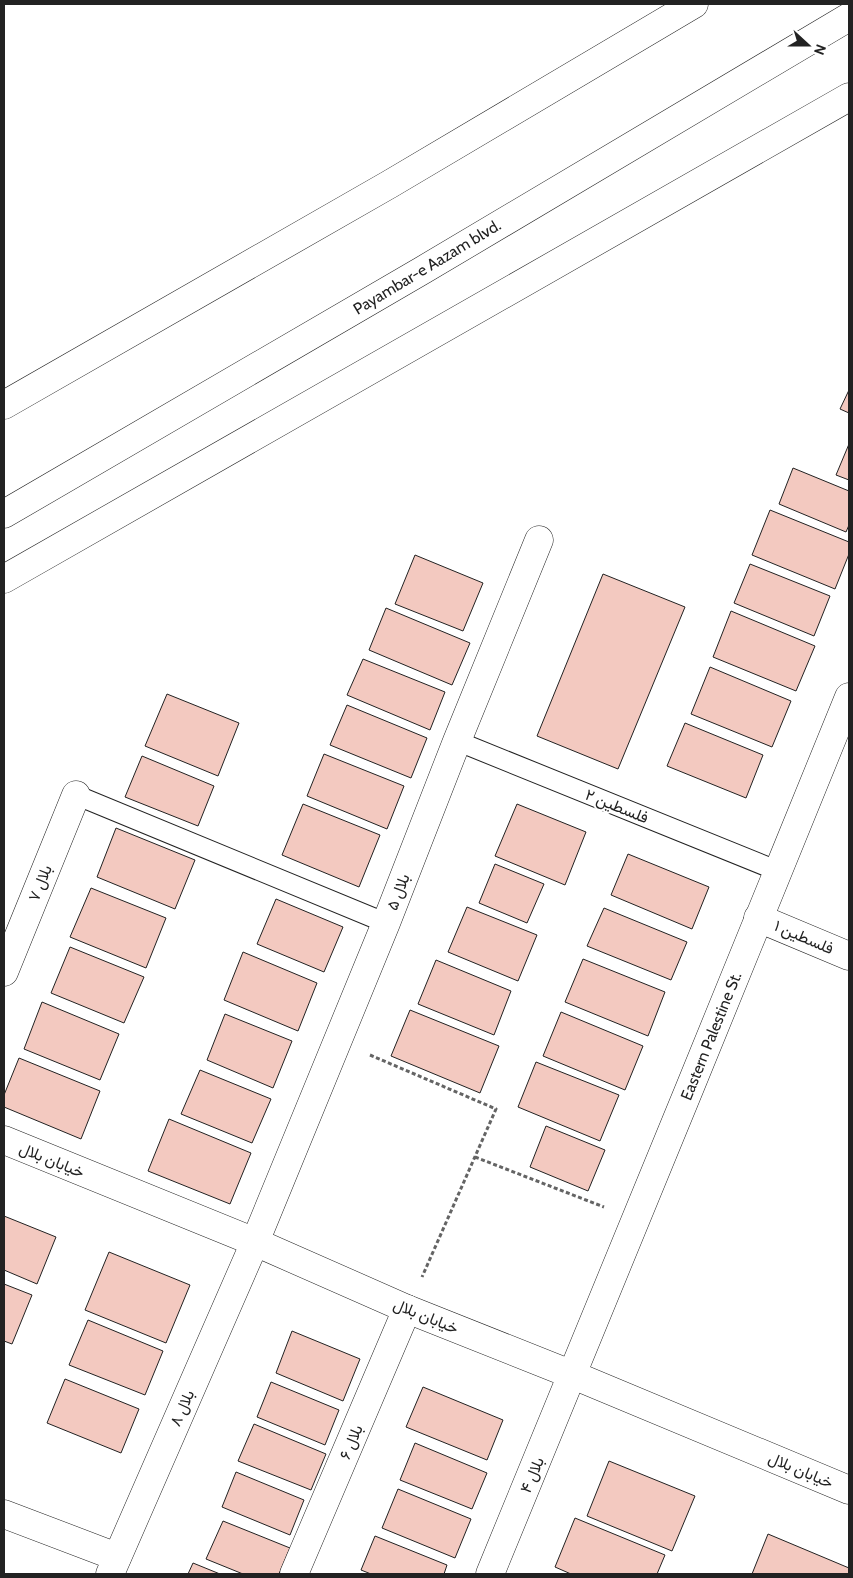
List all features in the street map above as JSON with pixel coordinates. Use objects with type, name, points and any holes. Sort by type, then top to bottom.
[{"type":"street","points":[[4,405],[390,184],[694,4]]},
{"type":"street","name":"Payambar-e Aazam blvd.","points":[[4,514],[431,265],[849,17]]},
{"type":"street","points":[[4,579],[849,97]]},
{"type":"street","name":"بلال ۵","points":[[255,1242],[386,923],[457,741],[539,540]]},
{"type":"street","name":"Eastern Palestine St.","points":[[573,1375],[849,697]]},
{"type":"street","name":"بلال ۷","points":[[4,972],[76,795]]},
{"type":"street","name":"فلسطین ۱","points":[[758,918],[849,956]]},
{"type":"street","name":"خیابان بلال","points":[[4,1140],[255,1242],[408,1309],[573,1375],[849,1490]]},
{"type":"street","name":"بلال ۸","points":[[113,1565],[255,1242]]},
{"type":"street","name":"بلال ۶","points":[[294,1574],[408,1309]]},
{"type":"street","name":"بلال ۴","points":[[490,1574],[573,1375]]},
{"type":"street","points":[[4,1514],[113,1565]]},
{"type":"lane","name":"فلسطین ۲","points":[[457,741],[778,871]]},
{"type":"lane","points":[[76,795],[386,923]]},
{"type":"path","points":[[337,1041],[496,1109],[408,1309]]},
{"type":"path","points":[[475,1157],[637,1220]]},
{"type":"building","points":[[849,390],[849,413],[840,409]]},
{"type":"building","points":[[849,444],[849,480],[836,475]]},
{"type":"building","points":[[793,468],[849,491],[849,525],[846,532],[779,504]]},
{"type":"building","points":[[770,510],[849,542],[849,554],[835,589],[752,555]]},
{"type":"building","points":[[415,555],[483,583],[463,631],[395,604]]},
{"type":"building","points":[[750,564],[830,596],[814,636],[734,603]]},
{"type":"building","points":[[603,574],[685,607],[618,769],[537,736]]},
{"type":"building","points":[[386,608],[470,643],[452,685],[369,650]]},
{"type":"building","points":[[731,611],[815,646],[796,691],[713,657]]},
{"type":"building","points":[[363,659],[445,692],[430,730],[347,695]]},
{"type":"building","points":[[710,667],[791,701],[772,747],[691,714]]},
{"type":"building","points":[[167,694],[239,723],[218,776],[145,746]]},
{"type":"building","points":[[347,705],[427,738],[411,778],[330,745]]},
{"type":"building","points":[[685,723],[763,755],[746,798],[667,766]]},
{"type":"building","points":[[324,754],[404,786],[387,829],[307,796]]},
{"type":"building","points":[[142,756],[214,786],[198,826],[125,797]]},
{"type":"building","points":[[303,804],[380,835],[359,887],[282,855]]},
{"type":"building","points":[[517,804],[586,832],[565,885],[495,856]]},
{"type":"building","points":[[116,828],[195,860],[175,909],[97,877]]},
{"type":"building","points":[[628,854],[709,887],[692,929],[611,895]]},
{"type":"building","points":[[495,864],[544,884],[527,923],[479,903]]},
{"type":"building","points":[[91,888],[166,918],[146,968],[70,937]]},
{"type":"building","points":[[276,899],[343,927],[324,972],[257,944]]},
{"type":"building","points":[[467,907],[537,935],[518,981],[448,952]]},
{"type":"building","points":[[604,908],[687,942],[671,980],[587,946]]},
{"type":"building","points":[[70,947],[144,977],[124,1023],[51,993]]},
{"type":"building","points":[[243,952],[317,983],[298,1031],[224,1000]]},
{"type":"building","points":[[583,959],[665,992],[648,1036],[565,1002]]},
{"type":"building","points":[[436,960],[511,991],[494,1035],[418,1004]]},
{"type":"building","points":[[42,1002],[119,1034],[100,1080],[24,1049]]},
{"type":"building","points":[[410,1010],[499,1046],[480,1093],[391,1056]]},
{"type":"building","points":[[561,1012],[643,1046],[625,1090],[543,1056]]},
{"type":"building","points":[[225,1014],[292,1041],[273,1088],[207,1060]]},
{"type":"building","points":[[19,1058],[100,1091],[81,1139],[4,1107],[4,1095]]},
{"type":"building","points":[[536,1062],[619,1095],[600,1141],[518,1107]]},
{"type":"building","points":[[200,1070],[271,1099],[252,1143],[181,1114]]},
{"type":"building","points":[[169,1119],[251,1153],[230,1204],[148,1171]]},
{"type":"building","points":[[546,1126],[605,1150],[588,1191],[530,1167]]},
{"type":"building","points":[[4,1216],[56,1237],[37,1284],[4,1270]]},
{"type":"building","points":[[109,1252],[190,1285],[166,1343],[85,1310]]},
{"type":"building","points":[[4,1284],[32,1295],[12,1344],[4,1341]]},
{"type":"building","points":[[88,1320],[163,1351],[145,1395],[69,1365]]},
{"type":"building","points":[[292,1331],[360,1359],[343,1401],[276,1373]]},
{"type":"building","points":[[65,1379],[139,1409],[121,1453],[47,1423]]},
{"type":"building","points":[[271,1382],[339,1410],[325,1445],[257,1417]]},
{"type":"building","points":[[423,1387],[503,1420],[487,1460],[406,1427]]},
{"type":"building","points":[[254,1424],[326,1454],[311,1490],[238,1461]]},
{"type":"building","points":[[415,1443],[487,1473],[472,1509],[400,1480]]},
{"type":"building","points":[[609,1461],[695,1496],[672,1551],[587,1516]]},
{"type":"building","points":[[236,1472],[304,1500],[290,1535],[222,1507]]},
{"type":"building","points":[[398,1489],[471,1519],[455,1558],[382,1528]]},
{"type":"building","points":[[575,1518],[665,1555],[657,1574],[571,1574],[555,1567]]},
{"type":"building","points":[[223,1521],[290,1548],[279,1574],[243,1574],[206,1559]]},
{"type":"building","points":[[768,1534],[849,1568],[849,1574],[752,1574]]},
{"type":"building","points":[[375,1536],[447,1565],[444,1574],[371,1574],[361,1570]]},
{"type":"building","points":[[193,1563],[220,1574],[188,1574]]}]
